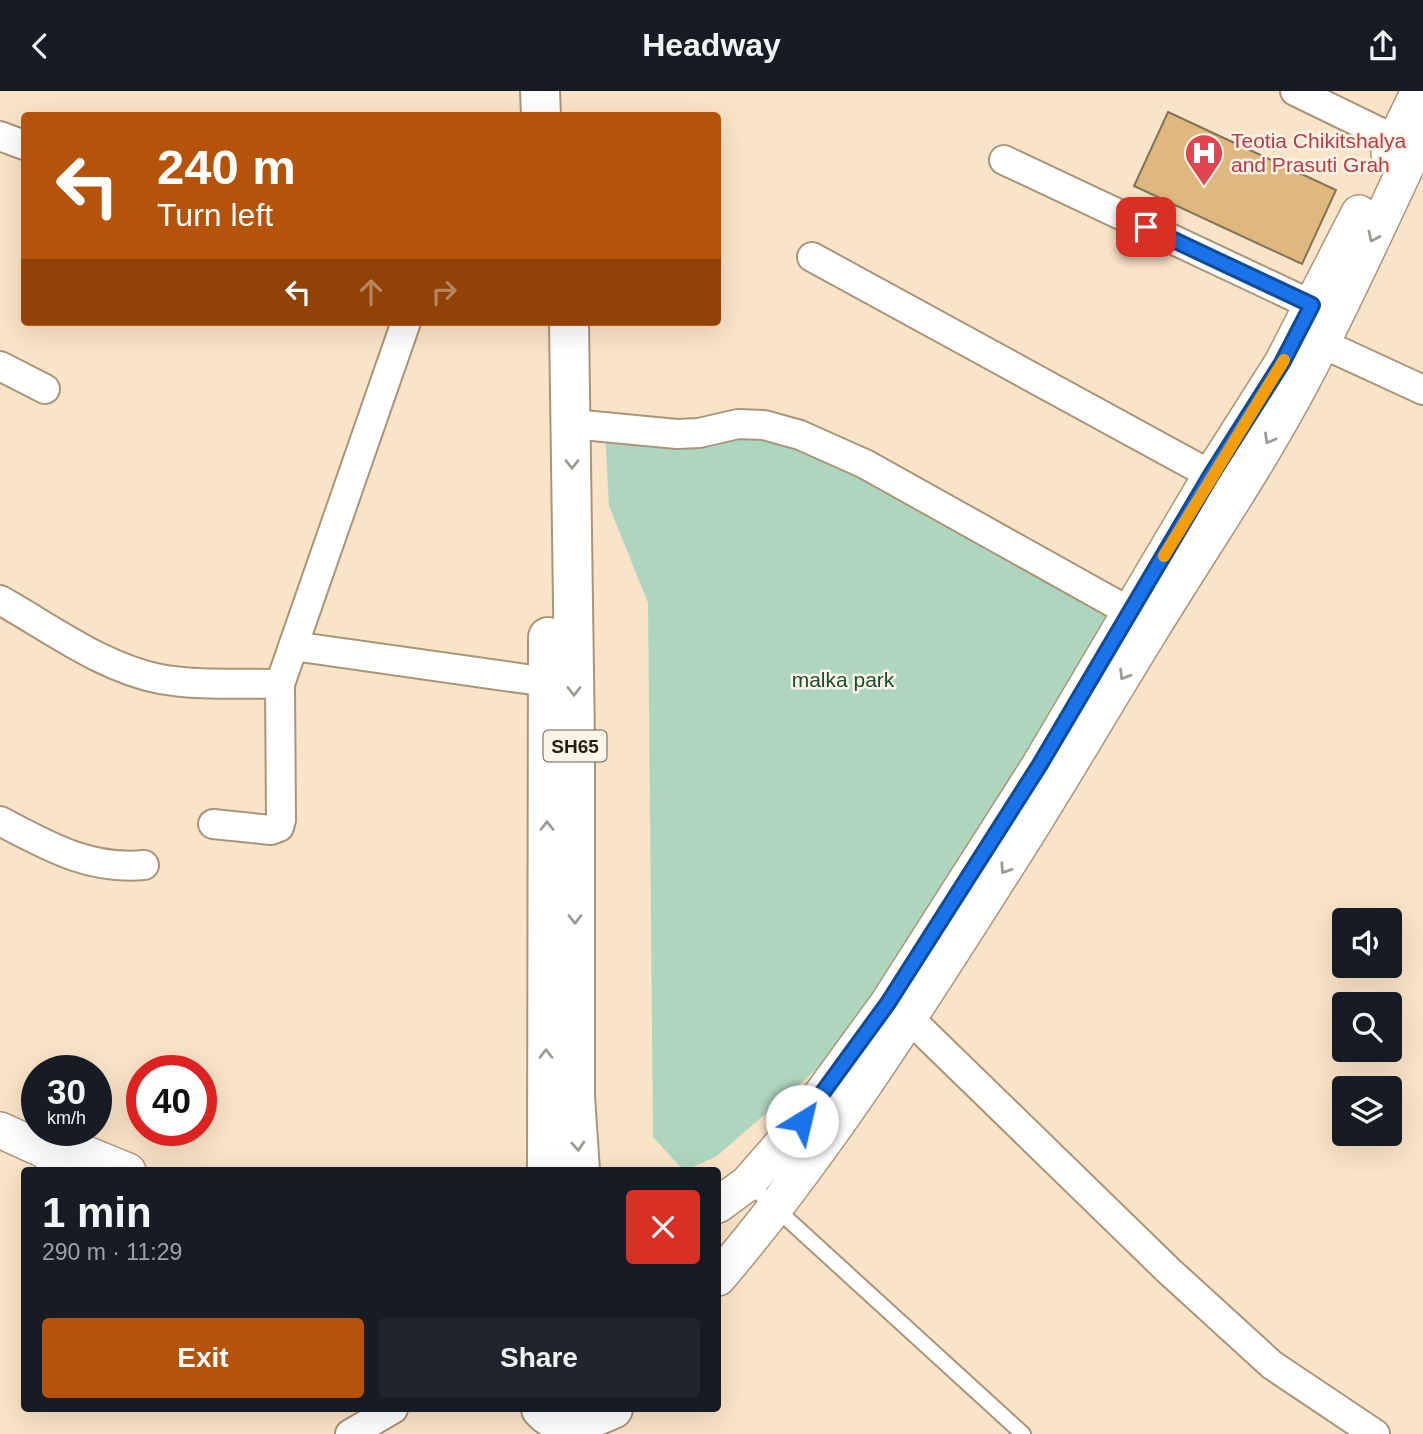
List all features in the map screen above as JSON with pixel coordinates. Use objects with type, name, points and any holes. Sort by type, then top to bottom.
[{"type":"main road","points":[[540,91],[541,112]]},
{"type":"main road","points":[[565,91],[565,112]]},
{"type":"main road","name":"SH65","points":[[545,326],[548,683],[547,1167]]},
{"type":"main road","name":"SH65","points":[[569,326],[572,424],[575,1096],[580,1167]]},
{"type":"main road","points":[[523,1434],[574,1421]]},
{"type":"street","points":[[1295,91],[1409,136]]},
{"type":"street","points":[[721,1203],[748,1183],[802,1121],[888,1003],[1039,766],[1142,619],[1246,479],[1321,343],[1409,136],[1419,91]]},
{"type":"street","points":[[0,136],[21,144]]},
{"type":"street","points":[[721,1274],[776,1209],[909,1018],[1061,780],[1211,475],[1282,363],[1312,305],[1409,136]]},
{"type":"street","points":[[1004,160],[1312,305]]},
{"type":"street","points":[[812,257],[1211,475]]},
{"type":"street","points":[[213,824],[271,830],[279,827],[280,684],[405,326]]},
{"type":"street","points":[[1321,343],[1423,390]]},
{"type":"street","points":[[0,366],[45,389]]},
{"type":"street","points":[[572,424],[677,434],[699,433],[737,424],[764,425],[800,435],[865,464],[1142,619]]},
{"type":"street","points":[[0,600],[109,660],[137,672],[182,681],[280,684]]},
{"type":"street","points":[[293,646],[548,683]]},
{"type":"street","points":[[0,821],[90,863],[118,867],[144,865]]},
{"type":"street","points":[[909,1018],[1170,1271],[1272,1365],[1375,1434]]},
{"type":"street","points":[[0,1130],[55,1161],[74,1149],[118,1167]]},
{"type":"street","points":[[349,1434],[388,1412]]},
{"type":"lane","points":[[748,1183],[1023,1434]]},
{"type":"green space","name":"malka park","points":[[604,413],[825,449],[1127,595],[937,900],[835,1053],[717,1156],[693,1167],[680,1167],[653,1137],[648,603],[609,506]]},
{"type":"building","points":[[1168,112],[1336,190],[1302,264],[1134,186]]},
{"type":"slow traffic","points":[[1164,556],[1211,475],[1284,360]]},
{"type":"place","name":"Teotia Chikitshalya and Prasuti Grah","points":[[1204,187]]},
{"type":"route","points":[[802,1121],[888,1003],[1039,766],[1211,475],[1282,363],[1312,305],[1146,227]]}]
